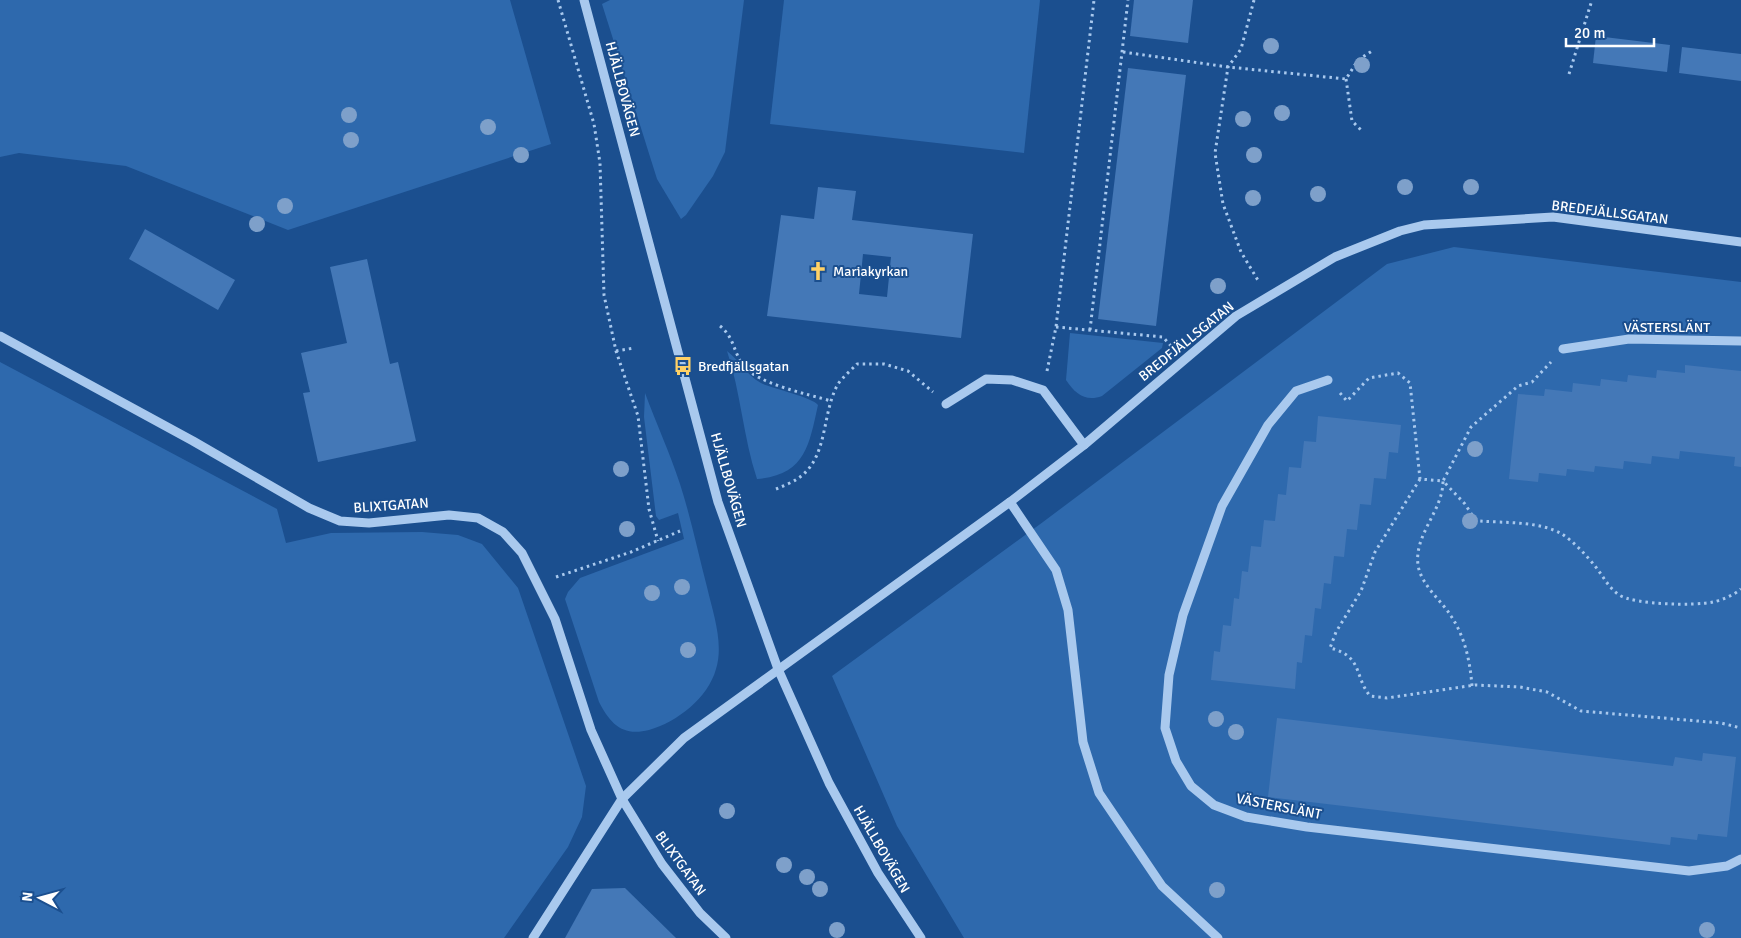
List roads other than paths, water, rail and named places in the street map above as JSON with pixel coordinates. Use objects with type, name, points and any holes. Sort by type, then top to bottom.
[{"type":"street","name":"HJÄLLBOVÄGEN","points":[[584,0],[718,502],[778,669],[829,783],[878,873],[921,938]]},
{"type":"street","name":"BREDFJÄLLSGATAN","points":[[778,669],[1010,502],[1084,445],[1236,316],[1335,257],[1400,231],[1424,225],[1553,217],[1741,242]]},
{"type":"street","name":"BLIXTGATAN","points":[[0,336],[193,441],[308,508],[340,521],[369,523],[449,515],[478,518],[503,532],[522,553],[554,619],[591,730],[622,798],[662,864],[700,913],[726,938]]},
{"type":"street","name":"VÄSTERSLÄNT","points":[[1563,349],[1629,339],[1741,341]]},
{"type":"street","points":[[946,404],[986,379],[1012,380],[1043,390],[1084,445]]},
{"type":"street","name":"VÄSTERSLÄNT","points":[[1328,380],[1296,391],[1268,425],[1222,506],[1183,615],[1169,675],[1165,728],[1176,761],[1191,786],[1214,805],[1246,817],[1307,827],[1689,871],[1728,866],[1741,859]]},
{"type":"street","points":[[1010,502],[1056,570],[1068,610],[1083,742],[1099,793],[1162,886],[1218,938]]},
{"type":"street","points":[[533,938],[622,798],[684,738],[778,669]]},
{"type":"place","name":"Mariakyrkan","points":[[818,271]]},
{"type":"place","name":"Bredfjällsgatan","points":[[683,366]]}]
